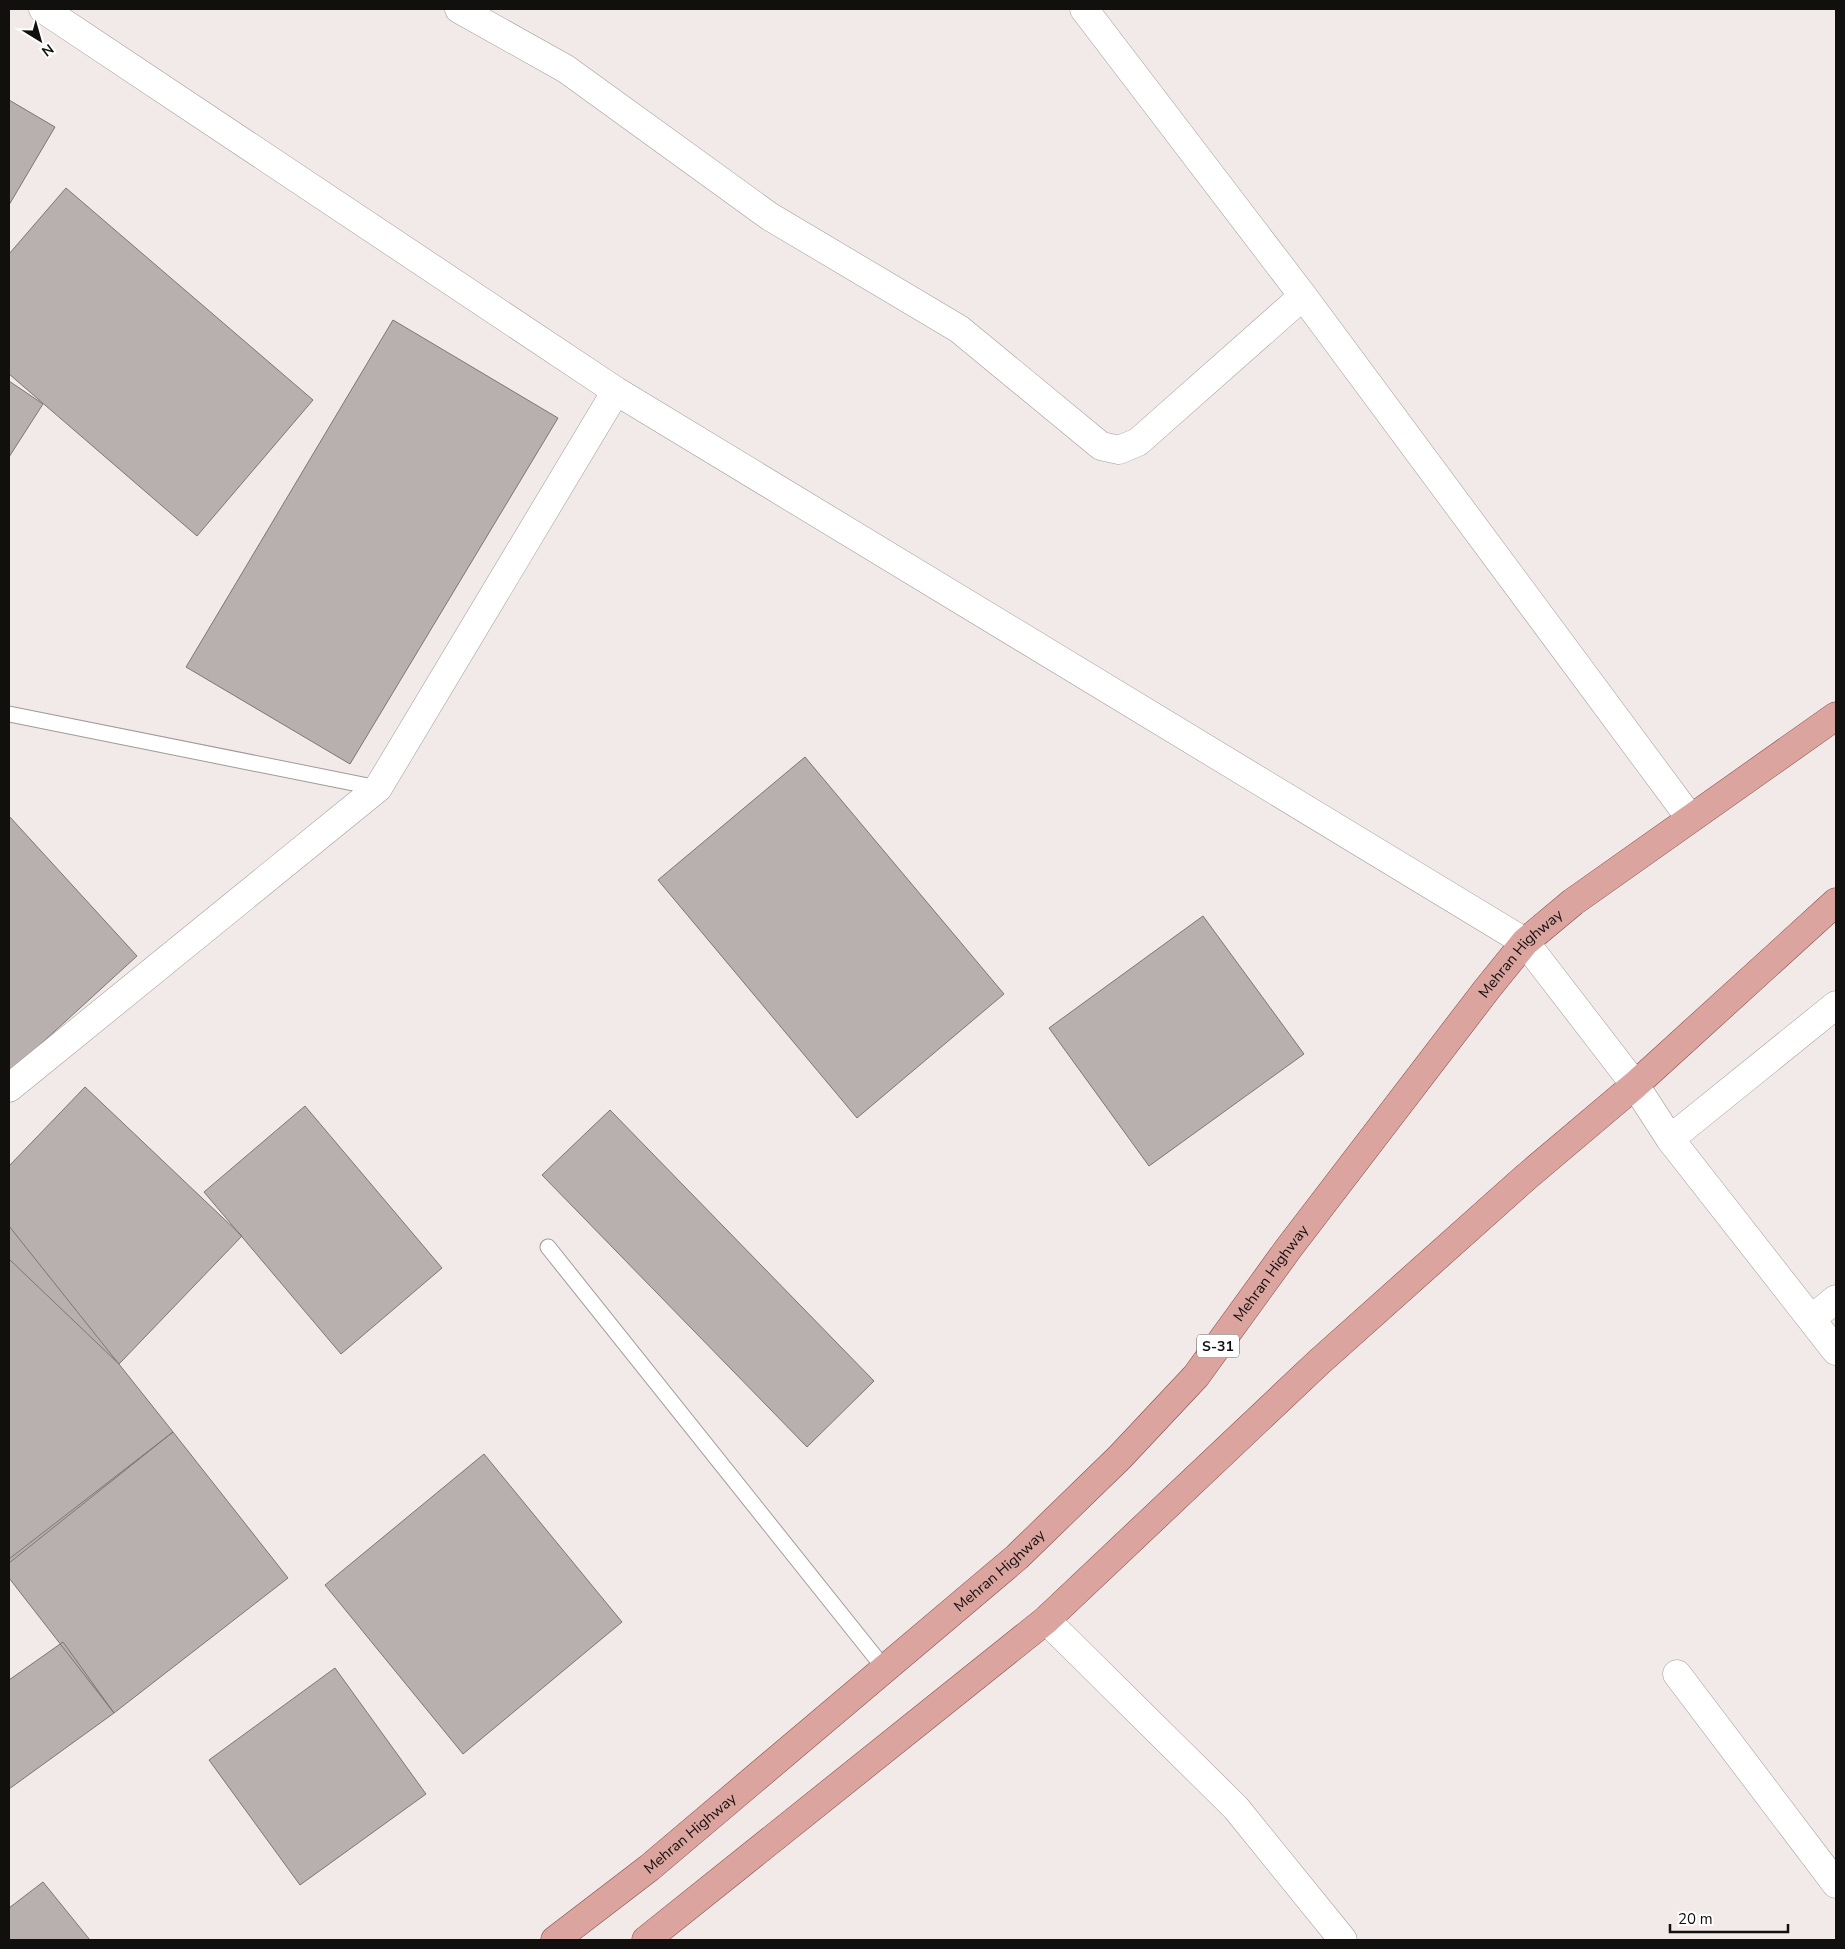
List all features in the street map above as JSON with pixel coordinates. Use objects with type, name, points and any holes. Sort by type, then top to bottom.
[{"type":"main road","name":"Mehran Highway","points":[[554,1940],[648,1868],[1017,1557],[1120,1457],[1196,1376],[1288,1250],[1525,942],[1573,902],[1836,716]]},
{"type":"main road","points":[[646,1940],[1046,1620],[1319,1362],[1524,1178],[1635,1084],[1836,902]]},
{"type":"street","points":[[43,9],[616,391],[1525,942],[1635,1084],[1670,1139],[1836,1350]]},
{"type":"street","points":[[459,9],[566,69],[770,216],[960,329],[1101,446],[1119,450],[1138,442],[1303,296]]},
{"type":"street","points":[[1084,9],[1303,296],[1690,818]]},
{"type":"street","points":[[9,1088],[378,788],[616,391]]},
{"type":"street","points":[[1670,1139],[1836,1005]]},
{"type":"street","points":[[1811,1319],[1836,1299]]},
{"type":"street","points":[[1046,1620],[1236,1808],[1343,1940]]},
{"type":"street","points":[[1677,1674],[1836,1884]]},
{"type":"lane","points":[[9,714],[378,788]]},
{"type":"lane","points":[[548,1247],[884,1668]]},
{"type":"building","points":[[9,100],[55,127],[9,205]]},
{"type":"building","points":[[66,188],[313,400],[197,536],[9,374],[9,254]]},
{"type":"building","points":[[393,320],[558,418],[350,764],[186,667]]},
{"type":"building","points":[[9,381],[43,404],[9,457]]},
{"type":"building","points":[[805,757],[1004,994],[857,1118],[658,880]]},
{"type":"building","points":[[9,816],[137,956],[9,1073]]},
{"type":"building","points":[[1203,916],[1304,1054],[1149,1166],[1049,1028]]},
{"type":"building","points":[[85,1087],[242,1236],[119,1364],[9,1259],[9,1166]]},
{"type":"building","points":[[305,1106],[442,1268],[341,1354],[204,1192]]},
{"type":"building","points":[[610,1110],[874,1381],[807,1447],[542,1175]]},
{"type":"building","points":[[9,1226],[173,1432],[9,1563]]},
{"type":"building","points":[[173,1432],[288,1578],[114,1713],[9,1578],[9,1559]]},
{"type":"building","points":[[484,1454],[622,1622],[463,1754],[325,1585]]},
{"type":"building","points":[[63,1642],[114,1713],[9,1789],[9,1680]]},
{"type":"building","points":[[335,1668],[426,1794],[300,1885],[209,1760]]},
{"type":"building","points":[[43,1882],[90,1940],[9,1940],[9,1908]]}]
